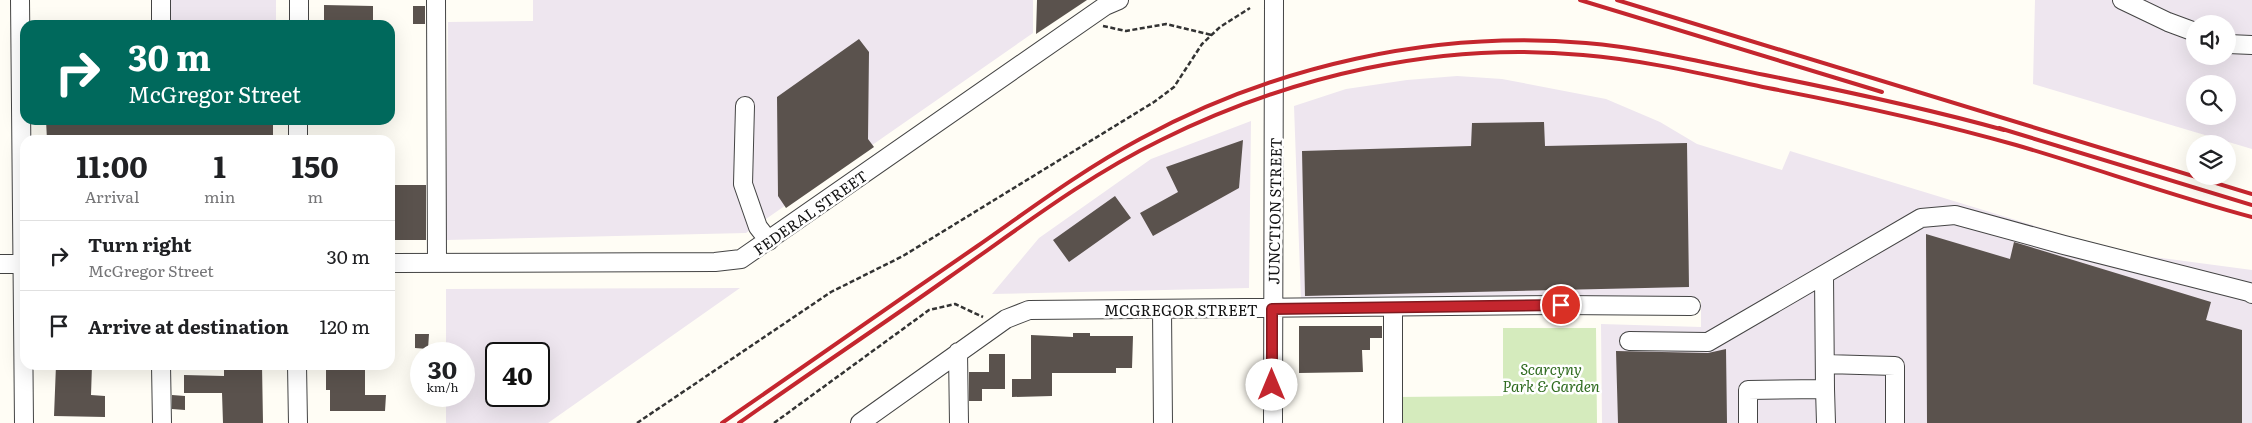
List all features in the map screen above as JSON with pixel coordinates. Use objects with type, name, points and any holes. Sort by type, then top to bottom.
[{"type":"street","points":[[20,0],[20,20]]},
{"type":"street","points":[[161,0],[161,20]]},
{"type":"street","points":[[299,0],[299,20]]},
{"type":"street","points":[[436,0],[437,262]]},
{"type":"street","name":"FEDERAL STREET","points":[[395,263],[716,262],[741,259],[1105,6],[1119,0]]},
{"type":"street","name":"JUNCTION STREET","points":[[1272,423],[1275,121],[1274,0]]},
{"type":"street","points":[[2122,0],[2186,29]]},
{"type":"street","points":[[2236,44],[2252,45]]},
{"type":"street","points":[[745,106],[743,184],[758,227],[769,241]]},
{"type":"street","points":[[1629,341],[1708,342],[1921,218],[1955,215],[2064,246],[2252,294]]},
{"type":"street","points":[[0,264],[20,264]]},
{"type":"street","points":[[1824,276],[1826,423]]},
{"type":"street","name":"MCGREGOR STREET","points":[[860,423],[997,325],[1029,310],[1561,305],[1691,306]]},
{"type":"street","points":[[1393,307],[1393,423]]},
{"type":"street","points":[[1162,310],[1163,423]]},
{"type":"street","points":[[958,352],[959,423]]},
{"type":"street","points":[[1825,364],[1895,366],[1895,423]]},
{"type":"street","points":[[24,370],[24,423]]},
{"type":"street","points":[[161,370],[162,423]]},
{"type":"street","points":[[297,370],[298,423]]},
{"type":"street","points":[[1748,423],[1748,390],[1825,389]]},
{"type":"path","points":[[637,423],[831,292],[904,256],[1154,102],[1174,87],[1202,44],[1212,34],[1250,8]]},
{"type":"path","points":[[1082,22],[1126,31],[1166,24],[1212,34]]},
{"type":"path","points":[[774,423],[929,310],[955,304],[997,325]]},
{"type":"shaded area","points":[[164,0],[276,0],[276,20],[164,20]]},
{"type":"shaded area","points":[[533,0],[1033,0],[1033,33],[746,233],[446,240],[448,22],[533,21]]},
{"type":"shaded area","points":[[2035,0],[2252,0],[2252,149],[2236,144],[2236,135],[2205,135],[2033,84]]},
{"type":"shaded area","points":[[1457,76],[1502,79],[1606,99],[1660,122],[1697,144],[1782,170],[1790,151],[2124,253],[2252,270],[2252,423],[1602,423],[1601,324],[1701,327],[1701,300],[1301,300],[1294,106],[1346,89],[1407,80]]},
{"type":"shaded area","points":[[1251,121],[1249,288],[992,294],[1039,238],[1151,159]]},
{"type":"shaded area","points":[[740,288],[548,423],[446,423],[446,407],[475,407],[475,342],[446,342],[446,289]]},
{"type":"green space","name":"Scarcyny Park & Garden","points":[[1503,328],[1596,328],[1597,423],[1396,423],[1396,397],[1503,396]]},
{"type":"building","points":[[1037,0],[1087,0],[1036,34]]},
{"type":"building","points":[[324,5],[373,6],[373,20],[324,20]]},
{"type":"building","points":[[413,6],[425,6],[425,24],[413,24]]},
{"type":"building","points":[[859,39],[869,52],[868,139],[874,147],[786,208],[778,196],[777,97]]},
{"type":"building","points":[[1544,122],[1545,146],[1687,143],[1689,287],[1305,296],[1302,151],[1471,146],[1472,123]]},
{"type":"building","points":[[46,125],[273,125],[273,135],[47,135]]},
{"type":"building","points":[[1243,140],[1239,188],[1153,236],[1140,213],[1178,192],[1166,167]]},
{"type":"building","points":[[395,185],[426,185],[426,240],[395,240]]},
{"type":"building","points":[[1115,196],[1131,218],[1069,262],[1053,240]]},
{"type":"building","points":[[1926,234],[2010,259],[2014,242],[2211,302],[2206,320],[2242,330],[2242,423],[1927,423]]},
{"type":"building","points":[[1299,326],[1382,326],[1382,338],[1370,338],[1370,350],[1362,350],[1363,372],[1299,373]]},
{"type":"building","points":[[1073,333],[1090,333],[1090,336],[1133,336],[1132,368],[1116,368],[1116,373],[1052,373],[1052,396],[1012,397],[1012,379],[1031,379],[1031,335],[1073,337]]},
{"type":"building","points":[[415,334],[429,334],[428,342],[415,342]]},
{"type":"building","points":[[1726,349],[1727,423],[1618,423],[1616,351],[1708,353]]},
{"type":"building","points":[[989,354],[1005,354],[1005,389],[982,389],[982,401],[969,401],[969,372],[989,372]]},
{"type":"building","points":[[56,370],[92,370],[91,395],[105,396],[105,417],[54,416]]},
{"type":"building","points":[[224,370],[262,370],[263,423],[223,423],[222,393],[184,393],[184,375],[224,376]]},
{"type":"building","points":[[326,370],[365,370],[365,395],[386,395],[385,411],[330,411],[330,390],[326,390]]},
{"type":"building","points":[[172,395],[185,396],[185,410],[172,409]]},
{"type":"railway","points":[[1580,0],[1882,92]]},
{"type":"railway","points":[[1617,0],[2252,194]]},
{"type":"railway","points":[[722,423],[1056,191],[1118,151],[1191,113],[1245,91],[1300,73],[1356,59],[1413,48],[1471,42],[1528,40],[1608,45],[1676,56],[1855,94],[1945,114],[2004,130]]},
{"type":"railway","points":[[739,423],[1078,187],[1161,140],[1210,117],[1313,81],[1366,68],[1420,59],[1474,53],[1529,52],[1606,57],[1676,68],[1862,107],[1955,129],[2016,145],[2252,217]]},
{"type":"railway","points":[[1999,128],[2252,205]]},
{"type":"route","points":[[1272,385],[1272,309],[1561,305]]}]
